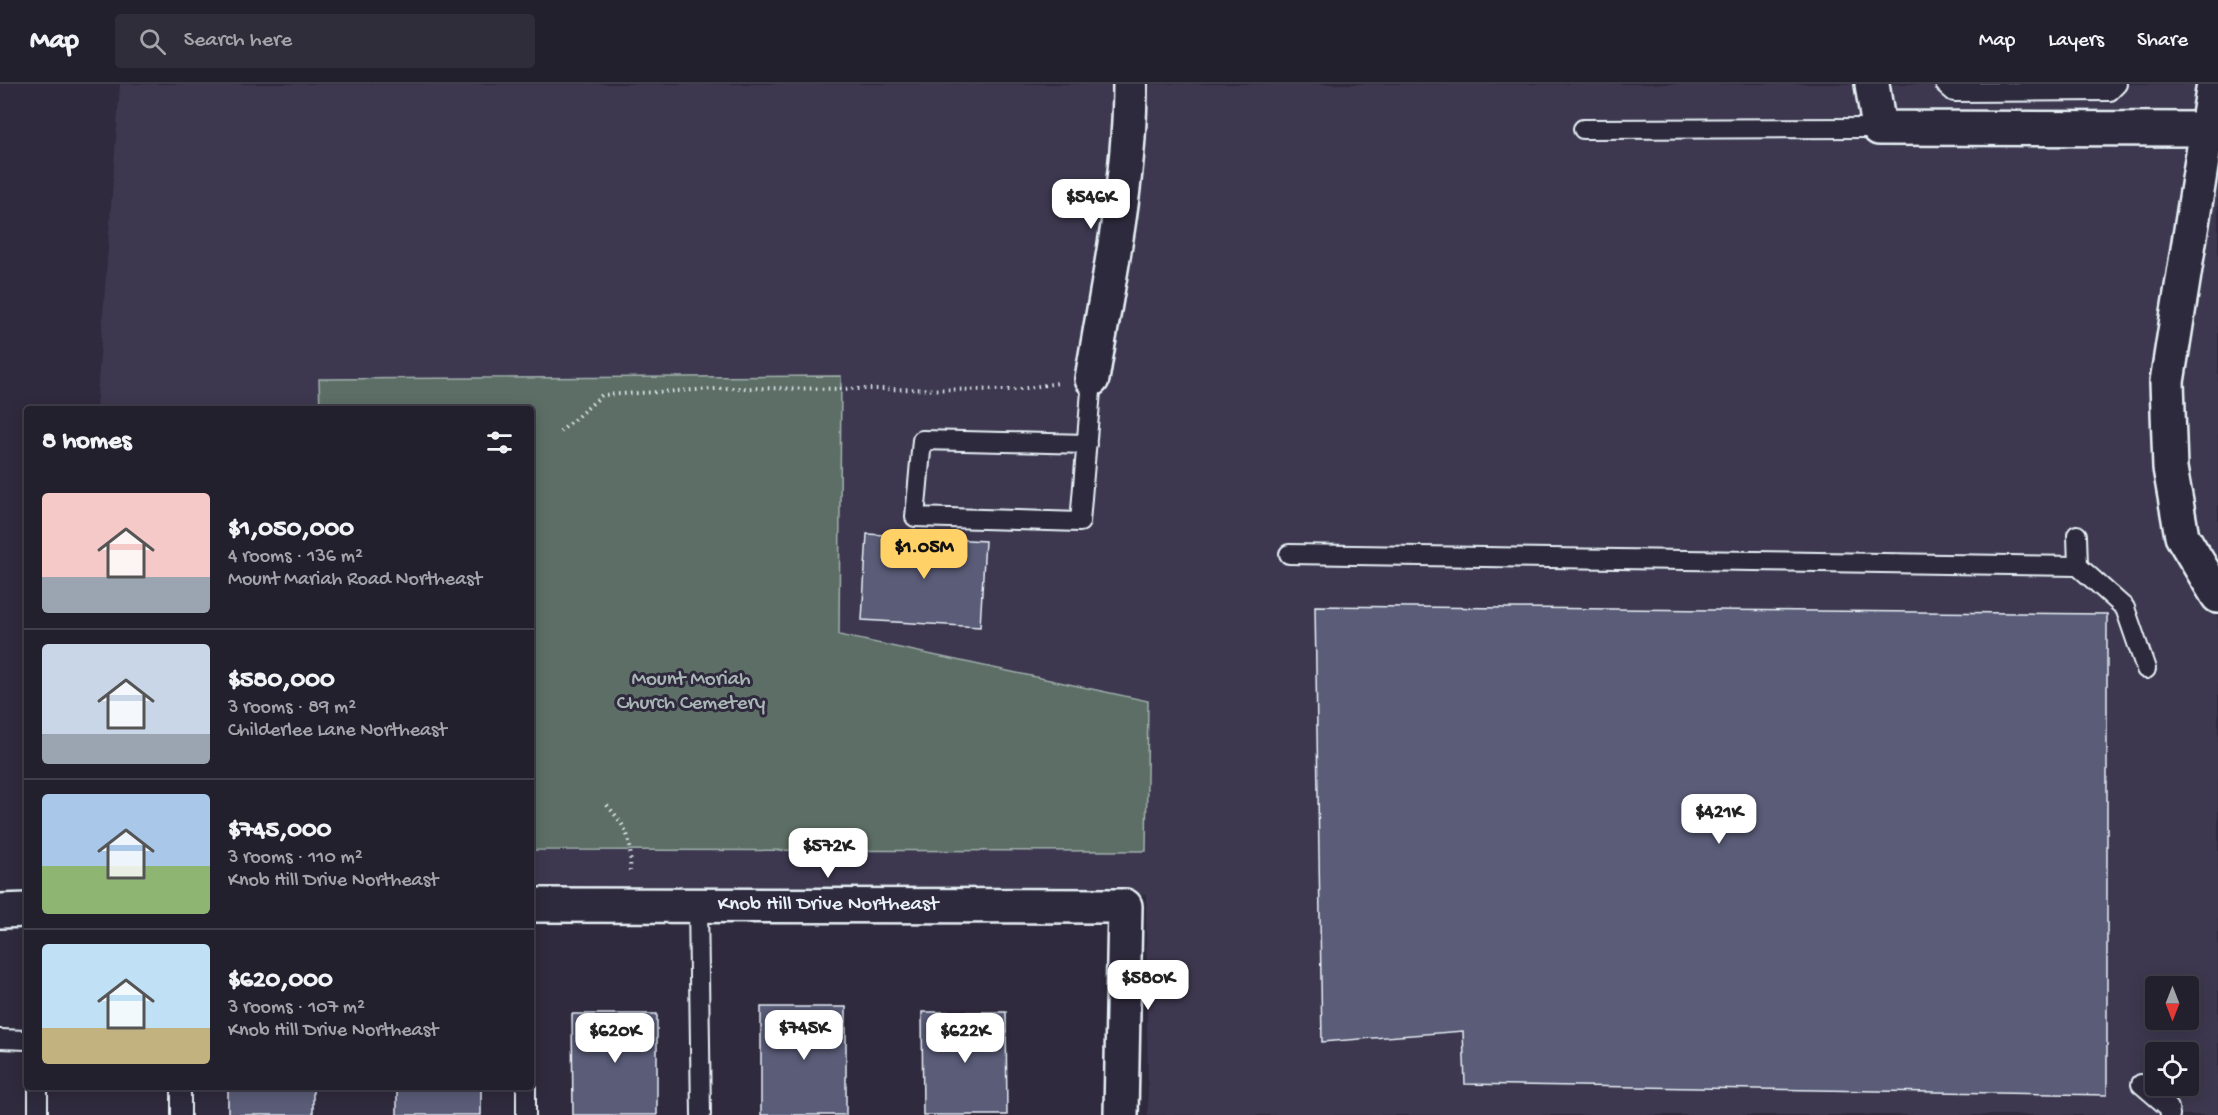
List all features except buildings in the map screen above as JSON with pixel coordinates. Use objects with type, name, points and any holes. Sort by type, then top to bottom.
[{"type":"street","points":[[1092,379],[1119,213],[1130,117],[1131,84]]},
{"type":"street","points":[[1872,84],[1879,128],[2212,123]]},
{"type":"street","points":[[2214,84],[2212,123],[2167,382],[2170,468],[2182,536],[2218,596]]},
{"type":"street","name":"Knob Hill Drive Northeast","points":[[534,905],[1125,906],[1121,1115]]},
{"type":"street","points":[[0,911],[24,910]]},
{"type":"lane","points":[[1945,84],[1954,92],[2110,91],[2117,84]]},
{"type":"lane","points":[[1583,129],[1879,128]]},
{"type":"lane","points":[[1087,444],[922,440],[915,517],[1080,522],[1087,444],[1092,379]]},
{"type":"lane","points":[[2077,535],[2078,566]]},
{"type":"lane","points":[[1289,554],[2078,566],[2125,608],[2146,669]]},
{"type":"lane","points":[[698,904],[701,1115]]},
{"type":"lane","points":[[0,1039],[24,1040]]},
{"type":"lane","points":[[2141,1084],[2169,1108],[2170,1115]]},
{"type":"lane","points":[[38,1090],[38,1115]]},
{"type":"lane","points":[[181,1090],[182,1115]]},
{"type":"lane","points":[[526,1090],[526,1115]]},
{"type":"path","points":[[560,432],[602,395],[733,388],[1014,390],[1092,379]]},
{"type":"path","points":[[608,805],[623,824],[630,839],[629,905]]},
{"type":"shaded area","points":[[120,84],[2218,84],[2218,1115],[1148,1115],[1146,894],[534,895],[534,406],[96,406]]},
{"type":"green space","name":"Mount Moriah Church Cemetery","points":[[841,376],[839,635],[1148,701],[1146,851],[534,850],[534,406],[320,406],[319,379]]}]
